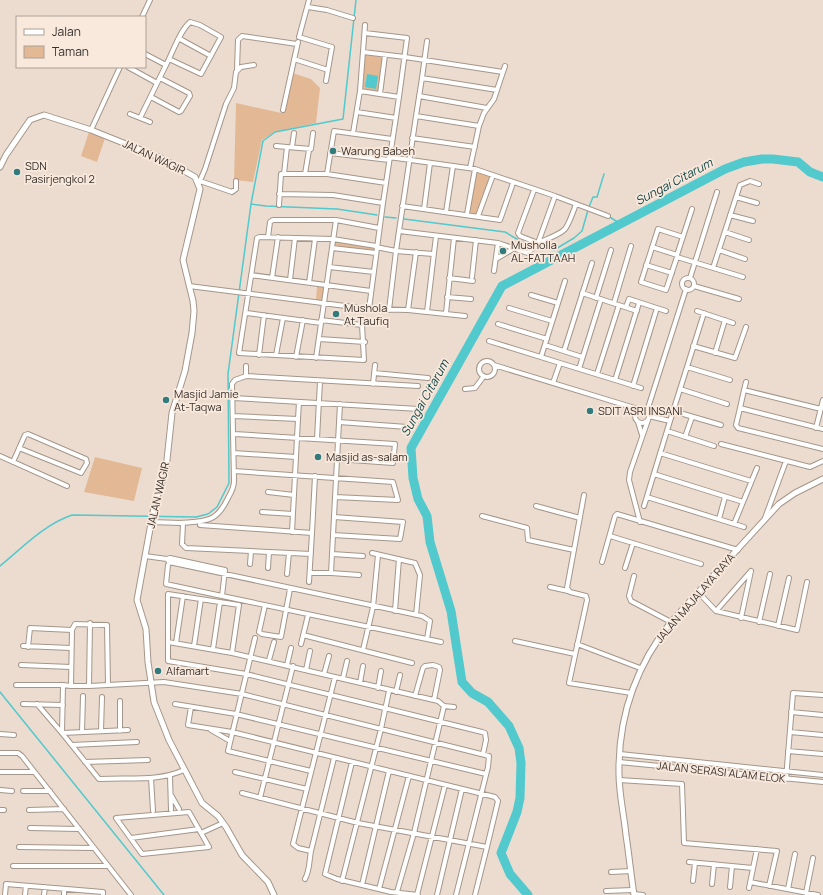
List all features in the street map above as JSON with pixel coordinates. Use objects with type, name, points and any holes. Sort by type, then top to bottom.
[{"type":"street","points":[[142,16],[150,0]]},
{"type":"street","points":[[283,110],[297,44],[308,7],[308,0]]},
{"type":"street","points":[[308,7],[327,10],[353,18]]},
{"type":"street","points":[[140,118],[169,59],[188,23],[193,22],[222,37],[201,74],[169,59]]},
{"type":"street","points":[[353,133],[360,90],[365,25]]},
{"type":"street","points":[[364,33],[407,38],[376,247],[369,309]]},
{"type":"street","points":[[236,181],[236,188],[232,192],[199,182],[206,169],[227,102],[234,88],[237,70],[238,40],[242,36],[297,44]]},
{"type":"street","points":[[299,37],[332,46],[326,81]]},
{"type":"street","points":[[180,39],[211,56]]},
{"type":"street","points":[[389,310],[402,206],[427,41]]},
{"type":"street","points":[[363,52],[503,72]]},
{"type":"street","points":[[380,94],[385,54]]},
{"type":"street","points":[[146,55],[166,65]]},
{"type":"street","points":[[294,59],[328,70]]},
{"type":"street","points":[[237,70],[241,67],[254,65]]},
{"type":"street","points":[[467,214],[475,146],[481,117],[497,90],[505,66]]},
{"type":"street","points":[[91,130],[120,68]]},
{"type":"street","points":[[130,68],[157,83]]},
{"type":"street","points":[[151,97],[178,112],[181,111],[189,98],[189,93],[160,78]]},
{"type":"street","points":[[422,78],[497,90]]},
{"type":"street","points":[[360,90],[399,97]]},
{"type":"street","points":[[419,96],[487,108]]},
{"type":"street","points":[[357,112],[396,118]]},
{"type":"street","points":[[130,114],[150,122]]},
{"type":"street","name":"JALAN WAGIR","points":[[0,167],[6,154],[30,120],[35,117],[49,116],[91,130],[161,158],[186,171],[199,182],[200,188],[183,260],[194,310],[192,333],[185,371],[172,413],[166,471],[158,492],[153,513],[137,594],[146,629],[151,683],[154,702],[159,717],[184,770],[202,803],[223,823],[242,855],[268,882],[274,895]]},
{"type":"street","points":[[416,116],[479,126]]},
{"type":"street","points":[[327,174],[334,131],[392,139]]},
{"type":"street","points":[[284,174],[289,147],[294,133]]},
{"type":"street","points":[[305,174],[308,150],[311,149],[313,133]]},
{"type":"street","points":[[412,138],[475,146]]},
{"type":"street","points":[[276,146],[308,150]]},
{"type":"street","points":[[330,153],[409,159],[472,168],[555,196],[608,216]]},
{"type":"street","points":[[424,209],[430,163]]},
{"type":"street","points":[[446,212],[453,166]]},
{"type":"street","points":[[279,205],[279,175],[327,174],[386,183]]},
{"type":"street","points":[[478,216],[493,175]]},
{"type":"street","points":[[713,268],[740,185],[750,181],[759,184]]},
{"type":"street","points":[[402,206],[467,214],[500,220],[513,183]]},
{"type":"street","points":[[534,190],[518,233],[520,236],[538,243]]},
{"type":"street","points":[[640,522],[629,480],[630,472],[686,289],[683,286],[683,281],[690,278],[717,192]]},
{"type":"street","points":[[279,194],[333,195],[383,202]]},
{"type":"street","points":[[538,243],[555,196]]},
{"type":"street","points":[[736,197],[757,203]]},
{"type":"street","points":[[399,231],[498,243],[528,253],[538,243],[566,230],[576,204]]},
{"type":"street","points":[[683,237],[658,229],[641,282],[666,290],[692,209]]},
{"type":"street","points":[[730,215],[753,221]]},
{"type":"street","points":[[268,237],[270,222],[273,220],[336,220],[379,228]]},
{"type":"street","points":[[316,358],[336,220]]},
{"type":"street","points":[[724,232],[749,240]]},
{"type":"street","points":[[427,312],[436,236]]},
{"type":"street","points":[[272,278],[278,237]]},
{"type":"street","points":[[246,313],[321,322],[362,325],[365,342],[364,360],[361,361],[259,355],[240,352],[248,294],[258,238],[278,237],[333,239],[396,250],[433,254]]},
{"type":"street","points":[[290,280],[295,238]]},
{"type":"street","points":[[446,313],[454,238]]},
{"type":"street","points":[[309,283],[315,239]]},
{"type":"street","points":[[449,278],[472,279],[476,240]]},
{"type":"street","points":[[494,271],[498,243]]},
{"type":"street","points":[[597,374],[631,246]]},
{"type":"street","points":[[652,247],[695,263],[743,277]]},
{"type":"street","points":[[332,248],[376,253]]},
{"type":"street","points":[[496,259],[514,249]]},
{"type":"street","points":[[578,368],[599,298],[611,250]]},
{"type":"street","points":[[719,250],[745,259]]},
{"type":"street","points":[[408,310],[416,252]]},
{"type":"street","points":[[564,351],[592,263]]},
{"type":"street","points":[[646,265],[672,272]]},
{"type":"street","points":[[329,267],[374,272]]},
{"type":"street","points":[[252,275],[371,291]]},
{"type":"street","points":[[690,278],[694,281],[694,286]]},
{"type":"street","points":[[541,357],[565,281]]},
{"type":"street","points":[[189,286],[369,309],[408,310],[466,316]]},
{"type":"street","points":[[686,289],[691,290],[694,286]]},
{"type":"street","points":[[694,286],[739,300]]},
{"type":"street","points":[[582,293],[637,311]]},
{"type":"street","points":[[531,295],[558,303]]},
{"type":"street","points":[[447,297],[471,299]]},
{"type":"street","points":[[626,307],[629,299],[666,310]]},
{"type":"street","points":[[616,380],[639,303]]},
{"type":"street","points":[[509,308],[552,322]]},
{"type":"street","points":[[633,386],[657,308]]},
{"type":"street","points":[[697,311],[733,323]]},
{"type":"street","points":[[644,506],[704,313]]},
{"type":"street","points":[[259,355],[264,315]]},
{"type":"street","points":[[276,356],[283,318]]},
{"type":"street","points":[[296,357],[303,320]]},
{"type":"street","points":[[715,353],[725,320]]},
{"type":"street","points":[[498,324],[547,340]]},
{"type":"street","points":[[693,346],[736,358],[746,327]]},
{"type":"street","points":[[319,339],[365,342]]},
{"type":"street","points":[[489,341],[641,388]]},
{"type":"street","points":[[545,345],[582,357]]},
{"type":"street","points":[[484,376],[479,370],[480,364],[487,361],[494,365],[638,409],[648,416],[670,421]]},
{"type":"street","points":[[553,383],[560,362]]},
{"type":"street","points":[[373,384],[375,365]]},
{"type":"street","points":[[465,388],[475,388],[484,376],[493,374],[495,370],[494,365]]},
{"type":"street","points":[[246,366],[246,376]]},
{"type":"street","points":[[687,367],[730,380]]},
{"type":"street","points":[[374,373],[428,378]]},
{"type":"street","points":[[151,522],[200,523],[217,515],[225,506],[232,489],[234,471],[233,382],[246,376],[418,386]]},
{"type":"street","points":[[317,439],[320,381]]},
{"type":"street","points":[[746,382],[736,422],[738,428],[823,449]]},
{"type":"street","points":[[680,389],[727,404]]},
{"type":"street","points":[[744,390],[821,409]]},
{"type":"street","points":[[233,398],[419,409]]},
{"type":"street","points":[[816,428],[823,400]]},
{"type":"street","points":[[292,532],[299,402]]},
{"type":"street","points":[[331,573],[340,404]]},
{"type":"street","points":[[625,405],[638,422],[642,435]]},
{"type":"street","points":[[740,408],[823,429]]},
{"type":"street","points":[[634,415],[638,409]]},
{"type":"street","points":[[673,411],[721,425]]},
{"type":"street","points":[[233,416],[298,419]]},
{"type":"street","points":[[638,422],[643,423],[648,416]]},
{"type":"street","points":[[685,437],[692,417]]},
{"type":"street","points":[[340,422],[407,427]]},
{"type":"street","points":[[667,431],[714,446]]},
{"type":"street","points":[[13,462],[19,448],[25,435],[28,434],[87,461],[81,473],[19,448]]},
{"type":"street","points":[[234,434],[338,439],[395,444],[393,463],[337,459]]},
{"type":"street","points":[[722,444],[810,467],[823,461]]},
{"type":"street","points":[[234,453],[296,457]]},
{"type":"street","points":[[660,453],[752,481]]},
{"type":"street","points":[[0,456],[67,486]]},
{"type":"street","points":[[764,519],[786,461]]},
{"type":"street","points":[[734,524],[757,468]]},
{"type":"street","points":[[234,471],[393,482],[398,500],[335,497]]},
{"type":"street","points":[[654,474],[743,502]]},
{"type":"street","points":[[310,582],[315,476]]},
{"type":"street","name":"JALAN MAJALAYA RAYA","points":[[634,893],[619,780],[619,762],[621,732],[631,693],[640,668],[659,637],[671,622],[738,550],[764,519],[786,498],[823,479]]},
{"type":"street","points":[[268,492],[294,495]]},
{"type":"street","points":[[568,591],[584,495]]},
{"type":"street","points":[[647,497],[744,526]]},
{"type":"street","points":[[719,519],[725,497]]},
{"type":"street","points":[[536,506],[580,518]]},
{"type":"street","points":[[262,512],[293,514]]},
{"type":"street","points":[[602,562],[616,515],[738,550]]},
{"type":"street","points":[[482,516],[526,528],[528,540],[574,550]]},
{"type":"street","points":[[333,535],[400,540],[403,522],[334,517]]},
{"type":"street","points":[[181,523],[312,534]]},
{"type":"street","points":[[181,523],[182,544],[184,547],[311,554]]},
{"type":"street","points":[[610,536],[701,564]]},
{"type":"street","points":[[625,568],[633,543]]},
{"type":"street","points":[[250,564],[251,551]]},
{"type":"street","points":[[268,568],[269,552]]},
{"type":"street","points":[[287,574],[289,552]]},
{"type":"street","points":[[372,553],[414,562],[419,572],[416,615]]},
{"type":"street","points":[[332,554],[363,556]]},
{"type":"street","points":[[363,650],[373,607],[378,555]]},
{"type":"street","points":[[145,556],[167,559],[169,562],[416,615],[430,621],[427,639]]},
{"type":"street","points":[[395,611],[399,559]]},
{"type":"street","points":[[168,565],[166,584],[441,642]]},
{"type":"street","points":[[716,612],[751,571],[741,618]]},
{"type":"street","points":[[310,573],[359,575]]},
{"type":"street","points":[[222,596],[225,574]]},
{"type":"street","points":[[759,622],[770,574]]},
{"type":"street","points":[[634,576],[629,596],[631,601],[671,622]]},
{"type":"street","points":[[778,626],[789,578]]},
{"type":"street","points":[[698,592],[716,612],[797,630],[807,582]]},
{"type":"street","points":[[550,587],[586,596],[588,598],[569,684],[631,693]]},
{"type":"street","points":[[265,605],[259,632],[276,638],[281,638],[290,589]]},
{"type":"street","points":[[232,653],[238,605],[168,594],[168,661],[246,674],[484,733],[486,740],[483,754]]},
{"type":"street","points":[[176,643],[183,596]]},
{"type":"street","points":[[194,646],[201,599]]},
{"type":"street","points":[[212,649],[220,602]]},
{"type":"street","points":[[301,644],[308,615]]},
{"type":"street","points":[[71,686],[72,630],[75,624],[90,623],[105,624],[108,626],[108,685]]},
{"type":"street","points":[[89,686],[90,623]]},
{"type":"street","points":[[28,646],[30,628],[72,630]]},
{"type":"street","points":[[304,634],[412,663]]},
{"type":"street","points":[[254,638],[230,741],[229,752],[311,771]]},
{"type":"street","points":[[515,641],[575,654]]},
{"type":"street","points":[[168,642],[269,660],[378,688],[434,700],[441,702],[444,706],[454,707]]},
{"type":"street","points":[[269,660],[274,642]]},
{"type":"street","points":[[577,644],[623,660],[640,668]]},
{"type":"street","points":[[23,646],[71,648]]},
{"type":"street","points":[[287,665],[291,648]]},
{"type":"street","points":[[306,670],[310,651]]},
{"type":"street","points":[[324,674],[329,656]]},
{"type":"street","points":[[343,678],[347,661]]},
{"type":"street","points":[[415,696],[423,668],[425,666],[433,665],[439,667],[440,670],[434,700]]},
{"type":"street","points":[[21,666],[71,667]]},
{"type":"street","points":[[260,798],[293,666]]},
{"type":"street","points":[[360,683],[363,666]]},
{"type":"street","points":[[378,688],[381,671]]},
{"type":"street","points":[[396,692],[400,675]]},
{"type":"street","points":[[311,851],[298,848],[293,844],[335,677]]},
{"type":"street","points":[[16,685],[89,686],[164,682],[242,694],[284,703],[483,754],[490,758],[470,844],[456,895]]},
{"type":"street","points":[[62,733],[63,685]]},
{"type":"street","points":[[342,881],[358,822],[389,690]]},
{"type":"street","points":[[786,779],[793,693],[823,695]]},
{"type":"street","points":[[82,732],[83,696]]},
{"type":"street","points":[[101,732],[102,697]]},
{"type":"street","points":[[120,700],[120,730]]},
{"type":"street","points":[[23,704],[62,705]]},
{"type":"street","points":[[37,704],[100,779],[170,776],[184,770]]},
{"type":"street","points":[[175,704],[236,714],[486,774]]},
{"type":"street","points":[[397,892],[414,833],[444,706]]},
{"type":"street","points":[[191,707],[188,725],[232,732],[495,797],[498,801],[475,895]]},
{"type":"street","points":[[791,712],[823,715]]},
{"type":"street","points":[[209,728],[230,741]]},
{"type":"street","points":[[62,733],[128,730]]},
{"type":"street","points":[[790,732],[823,735]]},
{"type":"street","points":[[0,734],[14,735]]},
{"type":"street","points":[[72,745],[137,742]]},
{"type":"street","points":[[788,751],[823,754]]},
{"type":"street","points":[[0,753],[21,754],[131,895]]},
{"type":"street","name":"JALAN SERASI ALAM ELOK","points":[[620,754],[823,775]]},
{"type":"street","points":[[638,764],[639,756]]},
{"type":"street","points":[[305,879],[309,872],[308,865],[311,851],[334,758]]},
{"type":"street","points":[[85,762],[148,760]]},
{"type":"street","points":[[352,762],[325,873],[326,876],[342,881],[417,895],[445,785]]},
{"type":"street","name":"JALAN SERASI ALAM ELOK","points":[[619,762],[823,782]]},
{"type":"street","points":[[362,885],[389,771]]},
{"type":"street","points":[[0,772],[34,772]]},
{"type":"street","points":[[235,772],[307,789]]},
{"type":"street","points":[[170,776],[171,810]]},
{"type":"street","points":[[379,889],[409,776]]},
{"type":"street","points":[[151,778],[153,811]]},
{"type":"street","points":[[619,780],[682,784],[684,843],[777,851],[769,886]]},
{"type":"street","points":[[437,895],[462,789]]},
{"type":"street","points":[[0,790],[12,791]]},
{"type":"street","points":[[23,790],[50,791]]},
{"type":"street","points":[[242,793],[339,818],[394,830],[487,847]]},
{"type":"street","points":[[171,794],[179,809]]},
{"type":"street","points":[[29,810],[64,809]]},
{"type":"street","points":[[189,812],[200,831],[209,847],[142,854],[116,818],[189,812]]},
{"type":"street","points":[[131,838],[200,831],[223,823]]},
{"type":"street","points":[[30,828],[78,829]]},
{"type":"street","points":[[19,847],[93,848]]},
{"type":"street","points":[[749,888],[757,849]]},
{"type":"street","points":[[788,889],[795,854]]},
{"type":"street","points":[[806,893],[813,858]]},
{"type":"street","points":[[689,862],[753,868]]},
{"type":"street","points":[[693,881],[695,862]]},
{"type":"street","points":[[712,884],[714,864]]},
{"type":"street","points":[[13,866],[108,866]]},
{"type":"street","points":[[730,887],[732,866]]},
{"type":"street","points":[[611,872],[630,871]]},
{"type":"street","points":[[750,882],[818,895]]},
{"type":"street","points":[[5,895],[6,884],[64,889],[84,893],[103,892],[103,895]]},
{"type":"street","points":[[25,895],[26,886]]},
{"type":"street","points":[[44,895],[45,887]]},
{"type":"street","points":[[64,889],[64,895]]},
{"type":"street","points":[[606,891],[643,895]]},
{"type":"green space","points":[[365,54],[383,56],[378,92],[361,90]]},
{"type":"green space","points":[[289,72],[311,79],[320,88],[316,123],[275,132],[262,140],[253,182],[234,180],[236,103],[281,113]]},
{"type":"green space","points":[[89,132],[105,138],[97,162],[81,156]]},
{"type":"green space","points":[[475,169],[493,175],[478,216],[467,214]]},
{"type":"green space","points":[[333,239],[376,246],[376,253],[332,248]]},
{"type":"green space","points":[[317,286],[324,286],[323,301],[316,300]]},
{"type":"green space","points":[[95,457],[142,468],[134,501],[84,492]]},
{"type":"water","points":[[367,74],[378,76],[376,89],[365,87]]},
{"type":"waterway","points":[[0,566],[43,530],[72,515],[196,517],[208,514],[217,507],[229,483],[228,374],[251,204],[263,141],[275,132],[343,119],[356,0]]},
{"type":"waterway","name":"Sungai Citarum","points":[[528,895],[510,874],[501,853],[517,812],[520,798],[521,763],[519,748],[509,726],[488,702],[472,693],[462,682],[451,611],[430,542],[427,516],[418,499],[413,478],[411,448],[502,286],[725,169],[744,162],[762,159],[798,162],[810,172],[823,177]]},
{"type":"waterway","points":[[589,207],[593,197],[597,197],[604,174]]},
{"type":"waterway","points":[[251,204],[337,209],[377,215]]},
{"type":"waterway","points":[[540,247],[554,250],[574,238],[582,231],[588,210]]},
{"type":"waterway","points":[[608,216],[621,224]]},
{"type":"waterway","points":[[385,217],[396,218]]},
{"type":"waterway","points":[[404,219],[505,232],[522,242],[532,245]]},
{"type":"waterway","points":[[0,692],[164,895]]},
{"type":"place","name":"Warung Babeh","points":[[333,151]]},
{"type":"place","name":"SDN Pasirjengkol 2","points":[[17,172]]},
{"type":"place","name":"Musholla AL-FATTAAH","points":[[503,251]]},
{"type":"place","name":"Mushola At Taufiq","points":[[336,314]]},
{"type":"place","name":"Masjid Jamie At-Taqwa","points":[[166,400]]},
{"type":"place","name":"SDIT ASRI INSANI","points":[[590,411]]},
{"type":"place","name":"Masjid as-salam","points":[[318,457]]},
{"type":"place","name":"Alfamart","points":[[158,671]]}]
